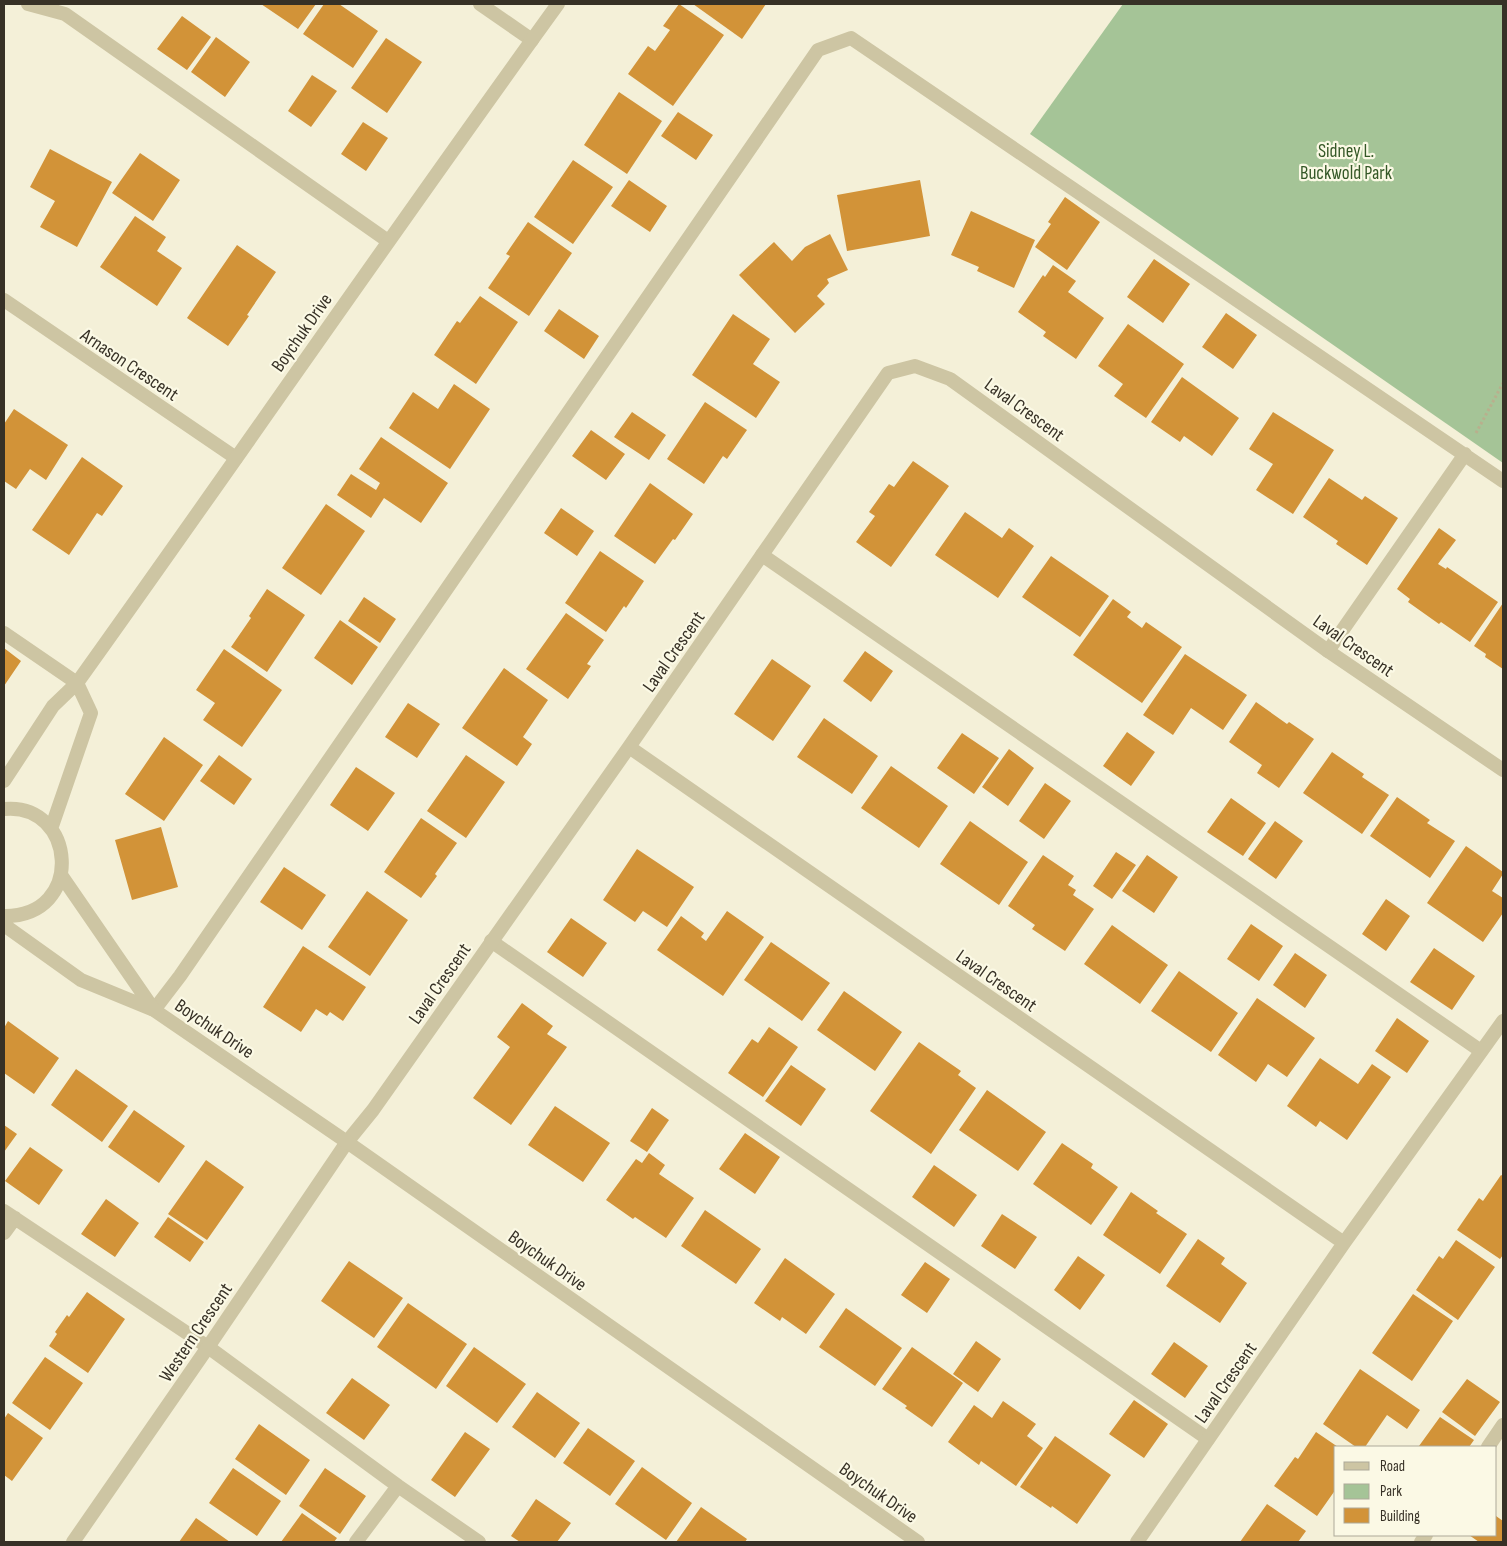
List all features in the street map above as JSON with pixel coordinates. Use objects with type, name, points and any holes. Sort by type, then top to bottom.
[{"type":"street","points":[[28,4],[65,14],[388,241]]},
{"type":"street","points":[[480,4],[532,40]]},
{"type":"street","name":"Boychuk Drive","points":[[4,781],[54,706],[76,683],[210,497],[388,241],[558,4]]},
{"type":"street","points":[[154,1010],[180,976],[818,50],[851,38],[1503,481]]},
{"type":"street","name":"Arnason Crescent","points":[[4,300],[236,458]]},
{"type":"street","name":"Laval Crescent","points":[[347,1142],[373,1110],[629,747],[888,373],[915,366],[950,379],[1328,650],[1503,770]]},
{"type":"street","points":[[1328,650],[1464,454]]},
{"type":"street","points":[[762,555],[1481,1051]]},
{"type":"street","points":[[4,634],[76,683],[91,713],[51,829]]},
{"type":"street","name":"Laval Crescent","points":[[629,747],[1344,1244]]},
{"type":"street","points":[[4,809],[10,808],[26,811],[40,818],[51,829],[59,843],[62,859],[61,875],[55,890],[45,903],[31,911],[16,916],[4,916]]},
{"type":"street","name":"Boychuk Drive","points":[[61,875],[154,1010]]},
{"type":"street","name":"Boychuk Drive","points":[[4,925],[81,980],[154,1010],[347,1142],[918,1542]]},
{"type":"street","points":[[491,941],[1208,1439]]},
{"type":"street","name":"Laval Crescent","points":[[1137,1542],[1344,1244],[1503,1021]]},
{"type":"street","name":"Western Crescent","points":[[73,1542],[347,1142]]},
{"type":"street","points":[[4,1233],[9,1214],[208,1347],[398,1486],[479,1542]]},
{"type":"street","points":[[1489,1446],[1503,1425]]},
{"type":"street","points":[[356,1542],[398,1486]]},
{"type":"path","points":[[1464,454],[1503,383]]},
{"type":"green space","name":"Sidney L. Buckwold Park","points":[[1123,4],[1503,4],[1503,463],[1030,134]]},
{"type":"building","points":[[261,4],[316,4],[298,29]]},
{"type":"building","points":[[324,4],[339,4],[378,31],[353,68],[303,34]]},
{"type":"building","points":[[679,4],[724,35],[673,106],[628,74],[648,46],[655,51],[670,30],[663,26]]},
{"type":"building","points":[[693,4],[766,4],[742,39]]},
{"type":"building","points":[[182,16],[211,37],[187,70],[157,49]]},
{"type":"building","points":[[216,37],[250,62],[225,97],[191,72]]},
{"type":"building","points":[[386,38],[422,62],[387,113],[351,88]]},
{"type":"building","points":[[312,75],[337,91],[311,127],[288,111]]},
{"type":"building","points":[[619,92],[662,121],[627,174],[584,145]]},
{"type":"building","points":[[678,112],[713,135],[696,160],[661,136]]},
{"type":"building","points":[[363,122],[388,138],[366,171],[341,154]]},
{"type":"building","points":[[50,149],[112,182],[77,247],[40,227],[55,201],[30,187]]},
{"type":"building","points":[[140,153],[180,180],[153,221],[112,193]]},
{"type":"building","points":[[573,160],[613,187],[573,244],[534,217]]},
{"type":"building","points":[[629,180],[667,206],[650,232],[611,206]]},
{"type":"building","points":[[920,180],[930,236],[847,251],[837,195]]},
{"type":"building","points":[[1065,197],[1100,222],[1067,270],[1035,247],[1051,224],[1048,222]]},
{"type":"building","points":[[971,211],[1035,240],[1014,288],[977,271],[979,267],[951,255]]},
{"type":"building","points":[[135,216],[166,237],[157,251],[182,268],[157,306],[100,267]]},
{"type":"building","points":[[528,222],[572,253],[529,316],[488,288],[510,256],[506,254]]},
{"type":"building","points":[[830,234],[848,270],[827,279],[829,283],[817,296],[825,304],[795,333],[739,275],[774,242],[792,261],[805,247]]},
{"type":"building","points":[[237,245],[276,272],[228,346],[187,318]]},
{"type":"building","points":[[1154,259],[1190,284],[1163,323],[1127,297]]},
{"type":"building","points":[[1053,265],[1076,281],[1068,292],[1104,318],[1076,359],[1043,336],[1046,332],[1018,312],[1043,275],[1045,277]]},
{"type":"building","points":[[480,296],[518,322],[476,384],[434,355],[457,321],[460,323]]},
{"type":"building","points":[[559,309],[599,336],[584,359],[544,331]]},
{"type":"building","points":[[1226,313],[1257,335],[1233,369],[1202,347]]},
{"type":"building","points":[[733,314],[770,339],[753,364],[780,382],[756,418],[692,375]]},
{"type":"building","points":[[1128,324],[1184,364],[1146,418],[1114,396],[1123,384],[1098,366]]},
{"type":"building","points":[[1182,377],[1239,418],[1212,456],[1184,436],[1180,442],[1151,422]]},
{"type":"building","points":[[454,384],[490,409],[450,469],[389,428],[413,392],[438,409]]},
{"type":"building","points":[[705,402],[747,430],[727,459],[723,456],[704,484],[667,459]]},
{"type":"building","points":[[14,409],[68,445],[46,480],[30,469],[16,489],[4,481],[4,424]]},
{"type":"building","points":[[632,412],[666,435],[649,460],[614,437]]},
{"type":"building","points":[[1273,412],[1334,450],[1293,514],[1256,490],[1273,464],[1249,449]]},
{"type":"building","points":[[591,430],[625,454],[606,480],[572,456]]},
{"type":"building","points":[[381,437],[448,483],[421,523],[384,498],[371,518],[337,495],[351,474],[376,490],[380,483],[359,469]]},
{"type":"building","points":[[82,457],[123,486],[102,516],[97,513],[69,555],[32,530]]},
{"type":"building","points":[[913,461],[949,486],[891,567],[856,542],[875,516],[869,512],[889,484],[894,487]]},
{"type":"building","points":[[1329,478],[1362,500],[1365,496],[1398,518],[1367,565],[1336,544],[1338,541],[1303,517]]},
{"type":"building","points":[[650,483],[693,514],[655,564],[614,536]]},
{"type":"building","points":[[326,504],[365,531],[321,595],[282,568]]},
{"type":"building","points":[[561,508],[594,531],[577,556],[544,533]]},
{"type":"building","points":[[965,512],[1002,538],[1009,528],[1034,546],[998,598],[935,555]]},
{"type":"building","points":[[1439,528],[1456,540],[1438,564],[1446,569],[1447,567],[1498,602],[1470,642],[1441,622],[1439,624],[1408,602],[1410,599],[1397,589]]},
{"type":"building","points":[[600,551],[644,581],[626,608],[624,606],[606,632],[565,603]]},
{"type":"building","points":[[1051,556],[1109,596],[1080,637],[1022,597]]},
{"type":"building","points":[[267,589],[305,615],[267,672],[231,647],[251,618],[249,616]]},
{"type":"building","points":[[364,597],[396,619],[380,643],[348,621]]},
{"type":"building","points":[[1113,599],[1131,612],[1127,617],[1142,628],[1146,622],[1182,647],[1142,703],[1073,655]]},
{"type":"building","points":[[1503,603],[1503,669],[1485,657],[1486,654],[1474,646]]},
{"type":"building","points":[[566,613],[604,640],[587,664],[591,666],[568,699],[526,669]]},
{"type":"building","points":[[340,620],[378,647],[352,685],[314,658]]},
{"type":"building","points":[[4,648],[21,661],[4,686]]},
{"type":"building","points":[[224,649],[282,690],[242,747],[203,720],[215,703],[196,690]]},
{"type":"building","points":[[865,651],[893,671],[871,702],[843,681]]},
{"type":"building","points":[[1185,654],[1247,695],[1223,730],[1191,708],[1173,735],[1143,715]]},
{"type":"building","points":[[772,659],[811,686],[773,741],[734,714]]},
{"type":"building","points":[[504,668],[548,700],[523,737],[532,744],[517,766],[462,728]]},
{"type":"building","points":[[1256,702],[1287,724],[1289,722],[1314,739],[1279,788],[1257,773],[1262,765],[1229,742]]},
{"type":"building","points":[[408,703],[440,724],[417,758],[385,737]]},
{"type":"building","points":[[824,718],[878,756],[852,794],[797,757]]},
{"type":"building","points":[[1127,732],[1155,752],[1131,786],[1103,766]]},
{"type":"building","points":[[962,733],[999,758],[974,794],[937,768]]},
{"type":"building","points":[[164,737],[203,765],[164,821],[125,794]]},
{"type":"building","points":[[1009,749],[1034,768],[1008,806],[982,787]]},
{"type":"building","points":[[1332,752],[1364,774],[1362,777],[1389,795],[1362,834],[1303,793]]},
{"type":"building","points":[[219,755],[252,779],[234,805],[200,781]]},
{"type":"building","points":[[466,755],[505,782],[466,838],[427,811]]},
{"type":"building","points":[[891,766],[948,806],[919,848],[861,808]]},
{"type":"building","points":[[356,767],[395,793],[368,831],[330,805]]},
{"type":"building","points":[[1045,783],[1071,801],[1044,839],[1019,821]]},
{"type":"building","points":[[1397,797],[1430,820],[1427,823],[1455,841],[1430,878],[1370,836]]},
{"type":"building","points":[[1231,798],[1266,823],[1243,856],[1207,832]]},
{"type":"building","points":[[421,818],[457,843],[421,898],[384,872]]},
{"type":"building","points":[[970,821],[1028,862],[999,905],[940,864]]},
{"type":"building","points":[[1275,821],[1303,841],[1276,879],[1248,859]]},
{"type":"building","points":[[161,827],[178,887],[132,900],[115,840]]},
{"type":"building","points":[[1466,846],[1503,872],[1492,891],[1503,898],[1503,913],[1483,942],[1427,903]]},
{"type":"building","points":[[637,849],[694,887],[667,927],[643,911],[635,922],[603,900]]},
{"type":"building","points":[[1116,852],[1136,865],[1112,899],[1093,886]]},
{"type":"building","points":[[1043,855],[1074,876],[1068,885],[1076,890],[1073,895],[1094,909],[1065,951],[1032,929],[1035,925],[1008,906]]},
{"type":"building","points":[[1147,855],[1178,877],[1154,913],[1122,891]]},
{"type":"building","points":[[284,867],[326,895],[302,930],[260,902]]},
{"type":"building","points":[[367,891],[408,920],[370,976],[328,947]]},
{"type":"building","points":[[1386,899],[1410,916],[1386,951],[1362,934]]},
{"type":"building","points":[[727,911],[764,937],[723,996],[657,950],[681,916],[704,933],[701,937],[706,941]]},
{"type":"building","points":[[571,918],[607,943],[583,977],[547,952]]},
{"type":"building","points":[[1251,924],[1283,946],[1259,981],[1227,959]]},
{"type":"building","points":[[1112,925],[1168,965],[1140,1004],[1084,964]]},
{"type":"building","points":[[771,942],[830,983],[802,1021],[744,980]]},
{"type":"building","points":[[303,946],[366,987],[343,1021],[330,1012],[327,1016],[316,1009],[301,1032],[263,1007]]},
{"type":"building","points":[[1434,948],[1475,976],[1452,1010],[1410,982]]},
{"type":"building","points":[[1295,953],[1327,975],[1305,1008],[1273,985]]},
{"type":"building","points":[[1179,971],[1238,1013],[1211,1052],[1151,1011]]},
{"type":"building","points":[[844,991],[902,1032],[875,1071],[817,1030]]},
{"type":"building","points":[[1257,998],[1315,1038],[1287,1077],[1268,1064],[1256,1082],[1218,1055]]},
{"type":"building","points":[[522,1003],[553,1026],[547,1034],[567,1047],[511,1125],[473,1098],[510,1047],[497,1037]]},
{"type":"building","points":[[1397,1018],[1429,1041],[1407,1073],[1375,1051]]},
{"type":"building","points":[[8,1021],[59,1058],[34,1094],[4,1073],[4,1028]]},
{"type":"building","points":[[769,1027],[798,1047],[763,1097],[728,1073],[752,1039],[758,1043]]},
{"type":"building","points":[[919,1042],[961,1071],[958,1075],[976,1088],[931,1154],[870,1111]]},
{"type":"building","points":[[1320,1058],[1358,1084],[1372,1064],[1391,1077],[1347,1140],[1320,1121],[1316,1127],[1287,1106]]},
{"type":"building","points":[[791,1065],[826,1089],[801,1126],[765,1101]]},
{"type":"building","points":[[76,1069],[128,1106],[102,1142],[51,1105]]},
{"type":"building","points":[[987,1090],[1046,1132],[1018,1171],[959,1130]]},
{"type":"building","points":[[555,1106],[610,1143],[583,1182],[528,1145]]},
{"type":"building","points":[[652,1108],[669,1120],[647,1152],[630,1141]]},
{"type":"building","points":[[134,1110],[185,1146],[159,1183],[108,1147]]},
{"type":"building","points":[[4,1125],[17,1134],[4,1152]]},
{"type":"building","points":[[745,1133],[780,1157],[755,1194],[719,1169]]},
{"type":"building","points":[[1062,1143],[1093,1164],[1091,1168],[1118,1187],[1091,1225],[1033,1184]]},
{"type":"building","points":[[30,1147],[63,1170],[39,1205],[5,1181]]},
{"type":"building","points":[[649,1153],[665,1165],[659,1174],[694,1198],[666,1238],[635,1217],[633,1219],[606,1200],[636,1159],[642,1163]]},
{"type":"building","points":[[206,1160],[244,1187],[207,1240],[168,1214]]},
{"type":"building","points":[[934,1165],[977,1195],[954,1227],[912,1197]]},
{"type":"building","points":[[1501,1175],[1503,1176],[1503,1255],[1500,1259],[1457,1230],[1479,1198],[1483,1201]]},
{"type":"building","points":[[1131,1192],[1158,1211],[1156,1213],[1187,1234],[1160,1274],[1103,1235]]},
{"type":"building","points":[[106,1199],[139,1223],[115,1257],[81,1234]]},
{"type":"building","points":[[705,1210],[761,1249],[736,1284],[681,1246]]},
{"type":"building","points":[[1002,1214],[1037,1237],[1015,1269],[981,1246]]},
{"type":"building","points":[[168,1217],[204,1242],[190,1262],[154,1237]]},
{"type":"building","points":[[1198,1239],[1225,1258],[1221,1264],[1247,1283],[1220,1323],[1166,1286]]},
{"type":"building","points":[[1456,1240],[1495,1267],[1458,1320],[1416,1290],[1439,1256],[1443,1259]]},
{"type":"building","points":[[1078,1256],[1105,1275],[1080,1310],[1054,1290]]},
{"type":"building","points":[[785,1258],[835,1294],[806,1334],[782,1317],[780,1321],[754,1303]]},
{"type":"building","points":[[349,1261],[403,1298],[374,1338],[321,1301]]},
{"type":"building","points":[[925,1262],[950,1279],[927,1313],[901,1295]]},
{"type":"building","points":[[87,1292],[125,1319],[88,1373],[49,1346],[57,1334],[55,1332],[67,1315],[69,1317]]},
{"type":"building","points":[[1413,1294],[1453,1321],[1412,1381],[1372,1353]]},
{"type":"building","points":[[408,1303],[467,1344],[436,1389],[377,1347]]},
{"type":"building","points":[[846,1308],[902,1348],[875,1386],[819,1347]]},
{"type":"building","points":[[976,1341],[1001,1359],[978,1392],[953,1374]]},
{"type":"building","points":[[1174,1342],[1208,1366],[1185,1398],[1151,1374]]},
{"type":"building","points":[[474,1347],[526,1384],[497,1423],[446,1386]]},
{"type":"building","points":[[912,1347],[963,1383],[932,1427],[905,1408],[907,1406],[882,1389]]},
{"type":"building","points":[[45,1357],[83,1383],[50,1430],[12,1403]]},
{"type":"building","points":[[1360,1369],[1420,1410],[1407,1429],[1387,1415],[1366,1446],[1355,1446],[1323,1424]]},
{"type":"building","points":[[352,1378],[390,1405],[364,1440],[326,1413]]},
{"type":"building","points":[[1467,1379],[1500,1402],[1475,1436],[1442,1412]]},
{"type":"building","points":[[537,1392],[580,1423],[555,1458],[512,1427]]},
{"type":"building","points":[[1134,1400],[1168,1424],[1144,1458],[1109,1434]]},
{"type":"building","points":[[1003,1401],[1036,1424],[1027,1436],[1043,1448],[1016,1486],[981,1461],[979,1465],[948,1442],[974,1405],[992,1418]]},
{"type":"building","points":[[8,1413],[43,1438],[12,1481],[4,1475],[4,1419]]},
{"type":"building","points":[[1440,1417],[1474,1440],[1470,1446],[1419,1446]]},
{"type":"building","points":[[259,1424],[310,1460],[286,1495],[235,1459]]},
{"type":"building","points":[[588,1428],[635,1461],[610,1496],[563,1463]]},
{"type":"building","points":[[465,1432],[490,1449],[455,1497],[431,1480]]},
{"type":"building","points":[[1316,1432],[1337,1446],[1334,1446],[1334,1492],[1317,1516],[1274,1486],[1295,1457],[1298,1459]]},
{"type":"building","points":[[1055,1436],[1111,1475],[1077,1524],[1020,1487]]},
{"type":"building","points":[[642,1467],[692,1503],[666,1540],[615,1504]]},
{"type":"building","points":[[233,1468],[281,1501],[257,1536],[209,1503]]},
{"type":"building","points":[[325,1468],[366,1496],[340,1534],[299,1506]]},
{"type":"building","points":[[536,1499],[571,1523],[557,1542],[520,1542],[511,1536]]},
{"type":"building","points":[[1267,1504],[1306,1531],[1298,1542],[1240,1542]]},
{"type":"building","points":[[701,1507],[747,1539],[745,1542],[676,1542]]},
{"type":"building","points":[[302,1513],[337,1538],[334,1542],[281,1542]]},
{"type":"building","points":[[1497,1517],[1503,1521],[1503,1542],[1479,1542],[1470,1536],[1497,1536]]},
{"type":"building","points":[[196,1518],[230,1542],[179,1542]]}]
